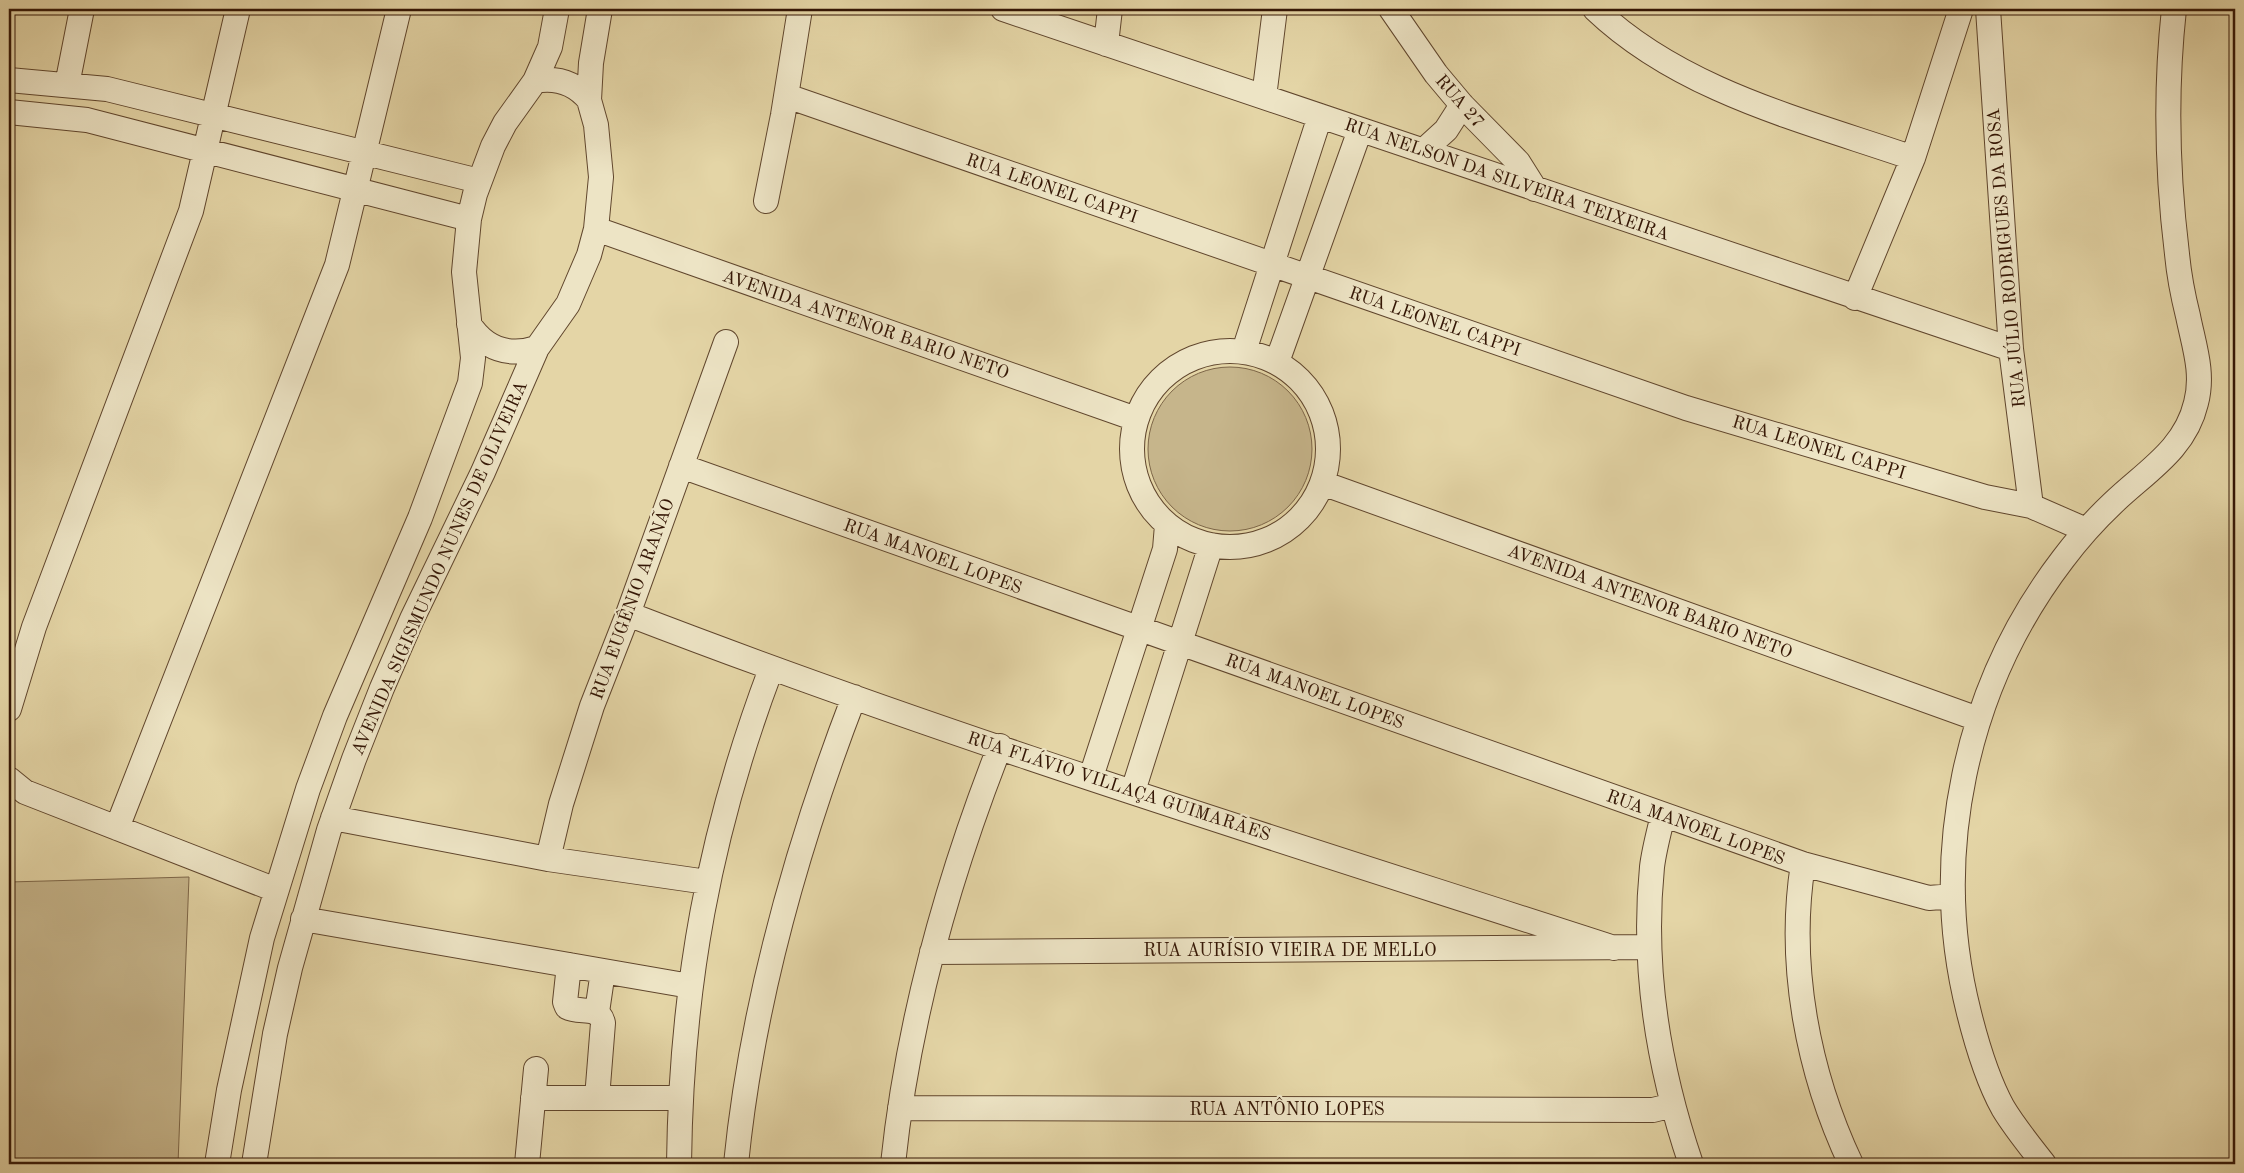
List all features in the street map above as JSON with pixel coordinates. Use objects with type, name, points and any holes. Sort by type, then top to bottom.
[{"type":"street","points":[[67,84],[82,9]]},
{"type":"street","points":[[9,709],[34,627],[191,211],[238,9]]},
{"type":"street","points":[[117,828],[337,265],[398,9]]},
{"type":"street","name":"AVENIDA SIGISMUNDO NUNES DE OLIVEIRA","points":[[217,1164],[244,1013],[276,890],[308,789],[335,716],[397,573],[470,383],[473,358],[464,272],[469,219],[479,181],[493,146],[505,123],[536,81],[550,47],[557,9]]},
{"type":"street","name":"AVENIDA SIGISMUNDO NUNES DE OLIVEIRA","points":[[254,1164],[276,1034],[303,919],[333,818],[382,688],[412,619],[483,472],[538,348],[554,327],[576,288],[589,255],[596,229],[601,177],[596,125],[589,100],[591,63],[600,9]]},
{"type":"street","points":[[766,201],[787,96],[800,9]]},
{"type":"street","name":"RUA NELSON DA SILVEIRA TEIXEIRA","points":[[1003,9],[1855,298],[2011,349]]},
{"type":"street","points":[[1106,44],[1110,9]]},
{"type":"street","points":[[1264,97],[1275,9]]},
{"type":"street","name":"RUA 27","points":[[1390,9],[1431,68],[1462,105],[1518,162],[1535,189]]},
{"type":"street","points":[[1595,9],[1627,36],[1656,56],[1719,90],[1913,158]]},
{"type":"street","points":[[1855,298],[1913,158],[1961,9]]},
{"type":"street","name":"RUA JÚLIO RODRIGUES DA ROSA","points":[[1988,9],[2011,349],[2031,506]]},
{"type":"street","points":[[2044,1164],[2002,1107],[1987,1070],[1964,994],[1957,955],[1953,896],[1954,836],[1959,796],[1978,719],[1994,676],[2022,619],[2063,558],[2086,530],[2112,504],[2167,457],[2176,446],[2190,422],[2200,385],[2200,366],[2177,260],[2171,206],[2167,98],[2174,9]]},
{"type":"street","points":[[536,81],[552,79],[567,82],[576,87],[589,100]]},
{"type":"street","points":[[9,80],[108,89],[479,181]]},
{"type":"street","name":"RUA LEONEL CAPPI","points":[[787,96],[1686,408],[1985,497],[2031,506],[2086,530]]},
{"type":"street","points":[[1423,151],[1446,130],[1462,105]]},
{"type":"street","points":[[9,112],[87,120],[469,219]]},
{"type":"street","points":[[1244,351],[1320,116]]},
{"type":"street","points":[[1277,362],[1360,130]]},
{"type":"street","name":"AVENIDA ANTENOR BARIO NETO","points":[[596,229],[1136,419]]},
{"type":"street","points":[[469,324],[476,335],[497,349],[517,352],[538,348]]},
{"type":"street","name":"RUA EUGÊNIO ARANÃO","points":[[548,859],[560,804],[575,755],[726,342]]},
{"type":"street","points":[[1244,351],[1261,355],[1277,362],[1305,384],[1322,414],[1328,448],[1327,466],[1322,483],[1314,499],[1304,513],[1291,525],[1276,535],[1244,546],[1211,545],[1180,534],[1167,524],[1146,500],[1134,469],[1132,435],[1136,419],[1152,389],[1176,366],[1209,352],[1244,351]]},
{"type":"street","name":"RUA MANOEL LOPES","points":[[681,466],[1803,864],[1929,898],[1953,896]]},
{"type":"street","name":"AVENIDA ANTENOR BARIO NETO","points":[[1322,483],[1978,719]]},
{"type":"street","points":[[1091,777],[1165,549],[1167,524]]},
{"type":"street","points":[[1132,791],[1211,545]]},
{"type":"street","name":"RUA FLÁVIO VILLAÇA GUIMARÃES","points":[[628,614],[771,669],[1132,791],[1614,948]]},
{"type":"street","points":[[679,1164],[682,1072],[690,986],[707,882],[736,767],[771,669]]},
{"type":"street","points":[[736,1164],[747,1076],[774,944],[809,819],[854,697]]},
{"type":"street","points":[[892,1164],[914,1030],[932,952],[962,848],[1000,746]]},
{"type":"street","points":[[9,779],[25,792],[276,890]]},
{"type":"street","points":[[1663,815],[1652,865],[1648,923],[1649,947],[1660,1047],[1673,1105],[1691,1164]]},
{"type":"street","points":[[333,818],[548,859],[707,882]]},
{"type":"street","points":[[1803,864],[1798,896],[1797,934],[1804,1010],[1820,1081],[1842,1146],[1851,1164]]},
{"type":"street","points":[[303,919],[690,986]]},
{"type":"street","name":"RUA AURÍSIO VIEIRA DE MELLO","points":[[932,952],[1649,947]]},
{"type":"street","points":[[569,965],[565,1002],[567,1007],[572,1010],[597,1012],[601,1016],[597,1098]]},
{"type":"street","points":[[597,1012],[603,971]]},
{"type":"street","points":[[527,1164],[536,1069]]},
{"type":"street","points":[[533,1098],[668,1098]]},
{"type":"street","name":"RUA ANTÔNIO LOPES","points":[[900,1108],[1653,1110],[1673,1105]]},
{"type":"shaded area","points":[[1222,367],[1238,367],[1261,373],[1276,381],[1288,391],[1298,403],[1306,418],[1312,441],[1312,457],[1306,480],[1298,495],[1288,507],[1276,517],[1261,525],[1238,531],[1222,531],[1199,525],[1184,517],[1162,495],[1152,473],[1148,457],[1148,441],[1154,418],[1162,403],[1184,381],[1206,371]]},
{"type":"shaded area","points":[[189,877],[178,1164],[9,1164],[9,882]]}]
